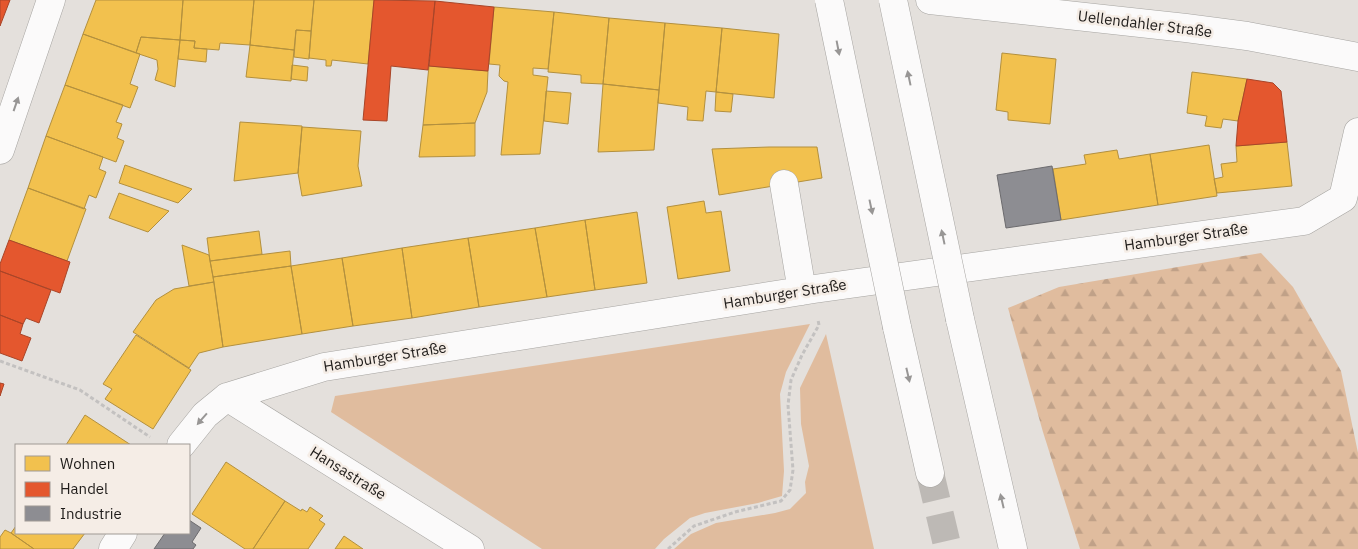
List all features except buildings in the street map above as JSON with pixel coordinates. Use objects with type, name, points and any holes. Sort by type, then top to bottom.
[{"type":"main road","points":[[0,150],[51,0]]},
{"type":"main road","points":[[828,0],[930,473]]},
{"type":"main road","points":[[893,0],[960,319],[1013,549]]},
{"type":"main road","name":"Uellendahler Straße","points":[[930,0],[1247,36],[1358,57]]},
{"type":"main road","name":"Hamburger Straße","points":[[182,444],[205,415],[227,397],[324,366],[802,291],[1304,221],[1343,198],[1358,132]]},
{"type":"main road","points":[[784,184],[802,291]]},
{"type":"main road","name":"Hansastraße","points":[[227,397],[470,549]]},
{"type":"main road","points":[[113,549],[122,534]]},
{"type":"path","points":[[668,549],[694,526],[735,512],[781,501],[790,490],[793,470],[788,405],[791,380],[802,355],[819,325]]},
{"type":"path","points":[[0,361],[80,390],[148,436]]},
{"type":"green space","points":[[1261,253],[1293,287],[1341,371],[1358,453],[1358,549],[1080,549],[1043,432],[1008,308],[1059,287]]},
{"type":"green space","points":[[810,324],[786,372],[780,394],[784,471],[782,496],[690,518],[664,539],[655,549],[542,549],[331,412],[335,396]]},
{"type":"green space","points":[[826,334],[874,549],[674,549],[691,534],[716,523],[790,509],[806,493],[805,482],[809,466],[801,424],[800,388]]},
{"type":"tunnel","points":[[930,473],[948,549]]}]
